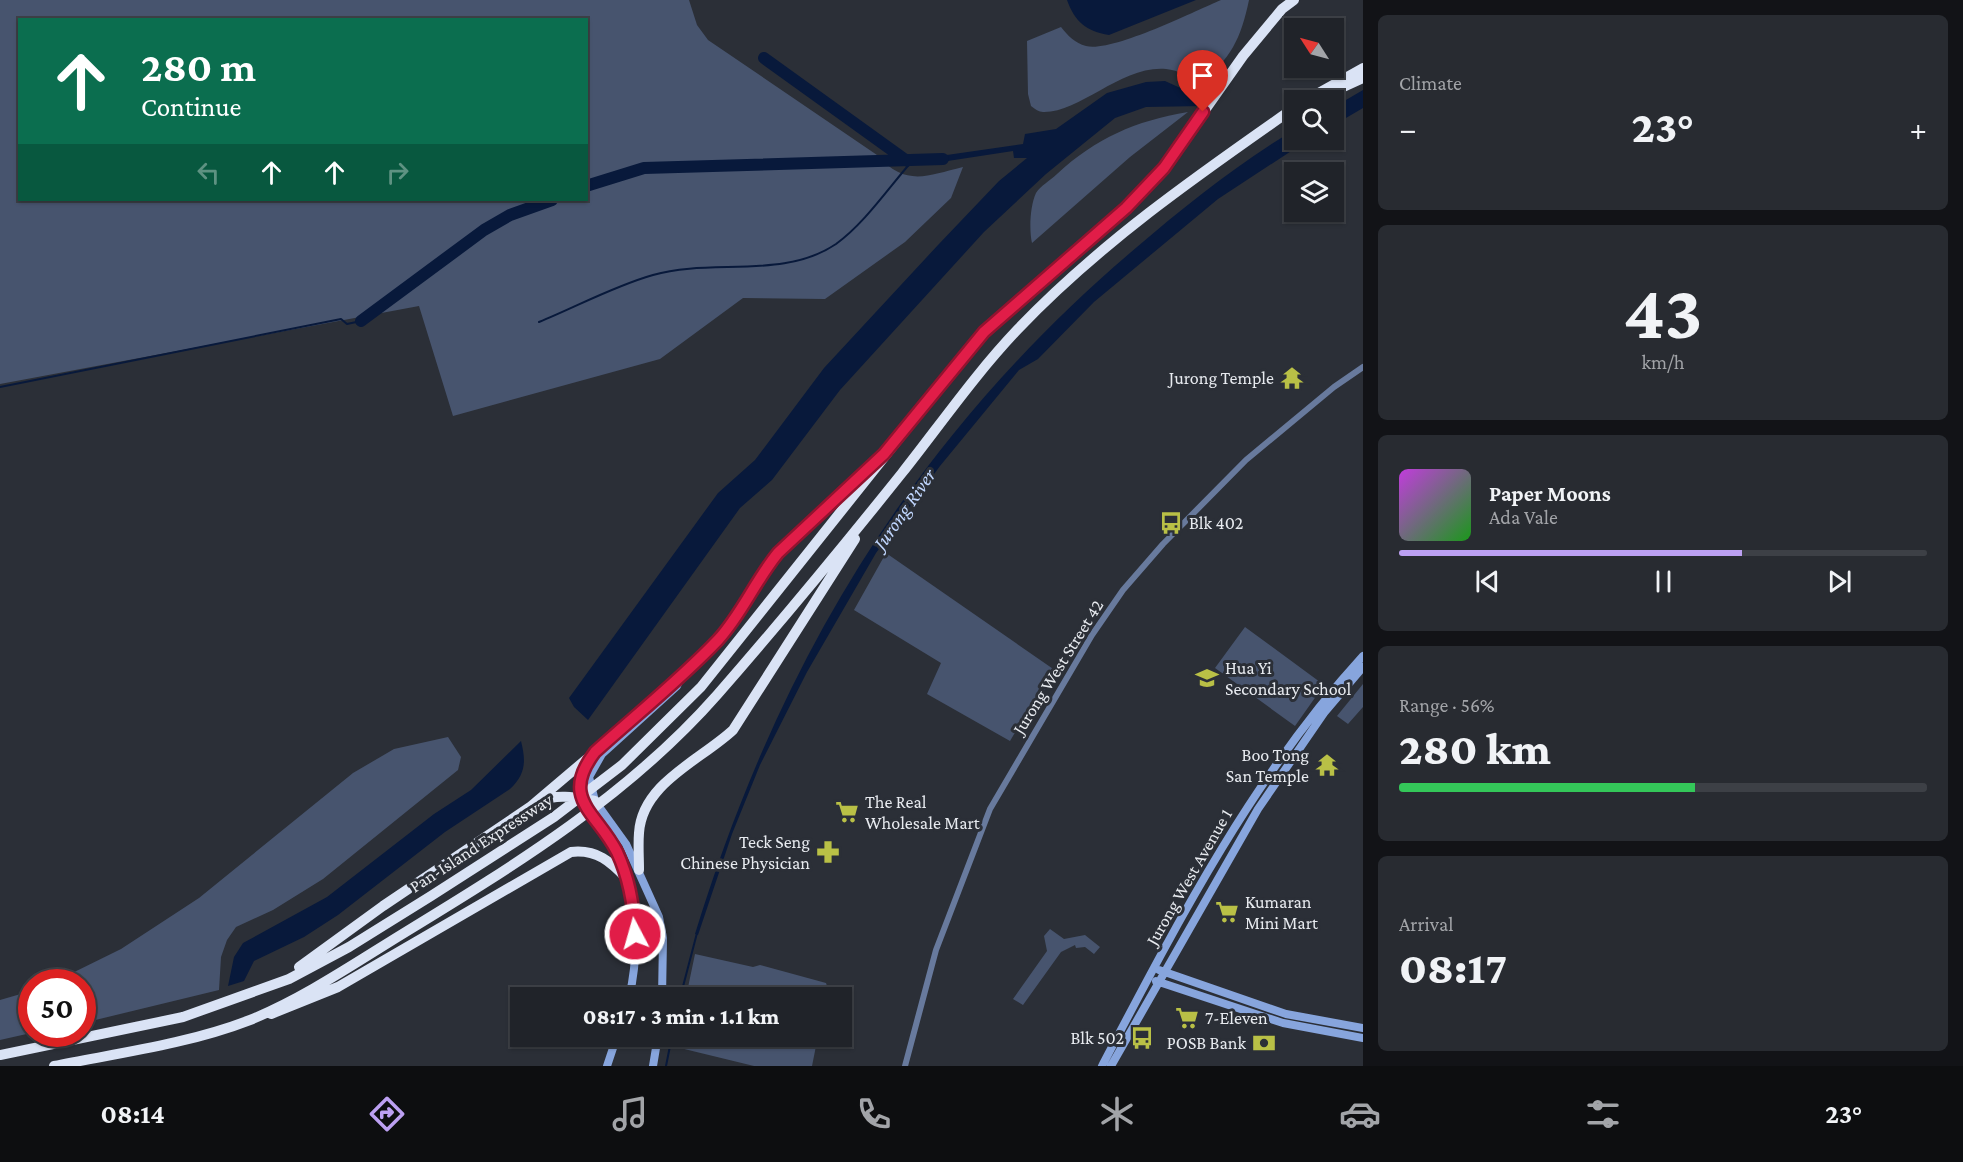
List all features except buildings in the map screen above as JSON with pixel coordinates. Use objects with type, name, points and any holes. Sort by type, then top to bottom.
[{"type":"highway","name":"Pan-Island Expressway","points":[[0,1055],[183,1017],[289,978],[350,947],[585,795],[656,734],[701,687],[884,454],[984,332],[1126,208],[1164,168],[1243,56],[1282,9],[1294,0]]},
{"type":"highway","points":[[1324,90],[1363,68]]},
{"type":"highway","points":[[1335,90],[1363,78]]},
{"type":"highway","name":"Pan-Island Expressway","points":[[54,1066],[188,1039],[251,1019],[331,978],[594,810],[669,746],[715,697],[874,508],[1017,330],[1057,291],[1138,222],[1284,115]]},
{"type":"highway","points":[[656,698],[718,640],[736,618],[764,570],[778,553],[884,454]]},
{"type":"highway","points":[[639,870],[639,831],[645,810],[654,795],[668,779],[715,747],[733,730],[874,508]]},
{"type":"highway","points":[[289,978],[299,968],[383,906],[530,807],[595,752]]},
{"type":"highway","points":[[530,807],[557,797],[595,801]]},
{"type":"highway","points":[[251,1019],[288,1009],[338,987],[571,852],[584,851],[602,856],[627,879]]},
{"type":"street","name":"Jurong West Street 42","points":[[905,1066],[936,950],[990,809],[1092,635],[1123,590],[1230,476],[1334,387],[1363,367]]},
{"type":"street","name":"Jurong West Avenue 1","points":[[1160,971],[1254,796],[1299,733],[1363,656]]},
{"type":"street","name":"Jurong West Avenue 1","points":[[1102,1066],[1279,776],[1324,713],[1363,667]]},
{"type":"street","points":[[662,987],[663,938],[659,917],[626,844],[595,801],[589,777],[596,762],[677,686],[682,674]]},
{"type":"street","points":[[631,987],[635,959],[635,934],[627,879],[616,850],[581,798],[580,775],[595,752],[656,698]]},
{"type":"street","points":[[1160,971],[1286,1014],[1363,1028]]},
{"type":"street","points":[[1154,981],[1283,1023],[1363,1038]]},
{"type":"street","name":"Jurong West Avenue 1","points":[[1111,1066],[1154,981]]},
{"type":"street","points":[[607,1066],[613,1047]]},
{"type":"street","points":[[653,1066],[656,1047]]},
{"type":"shaded area","points":[[0,0],[689,0],[697,25],[708,40],[877,155],[897,172],[927,176],[963,167],[951,198],[905,242],[825,299],[743,298],[660,359],[453,416],[419,306],[0,384]]},
{"type":"shaded area","points":[[1221,0],[1249,0],[1238,37],[1227,57],[1199,83],[1175,71],[1150,70],[1133,74],[1072,105],[1057,110],[1042,112],[1031,106],[1028,94],[1027,41],[1061,27],[1072,39],[1086,46],[1114,43],[1153,30]]},
{"type":"shaded area","points":[[1188,112],[1130,157],[1032,243],[1030,225],[1032,204],[1036,193],[1043,185],[1086,150],[1117,133],[1151,120]]},
{"type":"shaded area","points":[[886,553],[1059,673],[1029,709],[1010,741],[927,694],[941,663],[854,610]]},
{"type":"shaded area","points":[[1245,627],[1324,685],[1295,726],[1215,668]]},
{"type":"shaded area","points":[[1363,684],[1363,707],[1348,724],[1337,716]]},
{"type":"shaded area","points":[[448,737],[461,757],[458,770],[323,879],[273,910],[236,927],[227,940],[221,957],[219,990],[96,1020],[96,969],[80,969],[121,949],[199,898],[353,773],[394,749]]},
{"type":"shaded area","points":[[1050,929],[1064,939],[1085,935],[1100,947],[1094,954],[1085,947],[1076,948],[1075,945],[1061,952],[1023,1005],[1013,999],[1047,951],[1044,936]]},
{"type":"shaded area","points":[[695,954],[753,967],[760,965],[826,983],[827,987],[688,987]]},
{"type":"shaded area","points":[[18,995],[18,1036],[0,1040],[0,1000]]},
{"type":"shaded area","points":[[676,1047],[816,1047],[812,1066],[754,1066]]},
{"type":"water","points":[[1067,0],[1196,0],[1109,35],[1094,31],[1082,24]]},
{"type":"water","points":[[1165,81],[1209,101],[1203,106],[1146,107],[1115,118],[1046,174],[984,232],[840,390],[772,480],[740,508],[588,720],[574,707],[569,698],[718,493],[755,460],[824,368],[999,181],[1027,158],[1014,158],[1013,151],[928,164],[926,158],[1023,144],[1025,134],[1056,129],[1107,93],[1146,82]]},
{"type":"water","points":[[1363,90],[1363,108],[1344,119],[1344,101]]},
{"type":"water","name":"Jurong River","points":[[1284,136],[1284,150],[1293,150],[1218,199],[1094,302],[1038,359],[1019,370],[940,466],[876,553],[807,672],[760,765],[732,834],[698,935],[695,934],[729,833],[769,737],[814,645],[865,558],[922,474],[986,395],[1058,319],[1137,247],[1253,156]]},
{"type":"water","points":[[521,741],[524,755],[522,772],[510,789],[445,832],[338,915],[304,937],[254,961],[244,981],[228,986],[234,957],[243,943],[327,897],[434,814],[471,790]]},
{"type":"waterway","points":[[764,58],[907,161]]},
{"type":"waterway","points":[[588,185],[644,168],[943,159]]},
{"type":"waterway","points":[[539,322],[653,275],[675,270],[770,265],[793,262],[815,255],[836,244],[857,226],[913,160]]},
{"type":"waterway","points":[[361,321],[484,230],[510,215],[549,201]]},
{"type":"waterway","points":[[0,387],[341,319],[347,324],[361,321]]},
{"type":"waterway","name":"Jurong River","points":[[683,987],[697,933]]},
{"type":"waterway","name":"Jurong River","points":[[666,1066],[670,1047]]},
{"type":"place","name":"Jurong Temple","points":[[1292,378]]},
{"type":"place","name":"Blk 402","points":[[1171,523]]},
{"type":"place","name":"Hua Yi Secondary School","points":[[1207,678]]},
{"type":"place","name":"Boo Tong San Temple","points":[[1327,765]]},
{"type":"place","name":"The Real Wholesale Mart","points":[[847,812]]},
{"type":"place","name":"Teck Seng Chinese Physician","points":[[828,852]]},
{"type":"place","name":"Kumaran Mini Mart","points":[[1227,912]]},
{"type":"place","name":"7-Eleven","points":[[1187,1018]]},
{"type":"place","name":"Blk 502","points":[[1142,1038]]},
{"type":"place","name":"POSB Bank","points":[[1264,1043]]},
{"type":"route","points":[[635,934],[634,911],[621,861],[608,836],[591,816],[580,795],[580,775],[585,765],[595,752],[718,640],[736,618],[764,570],[778,553],[884,454],[984,332],[1126,208],[1164,168],[1203,112]]}]
